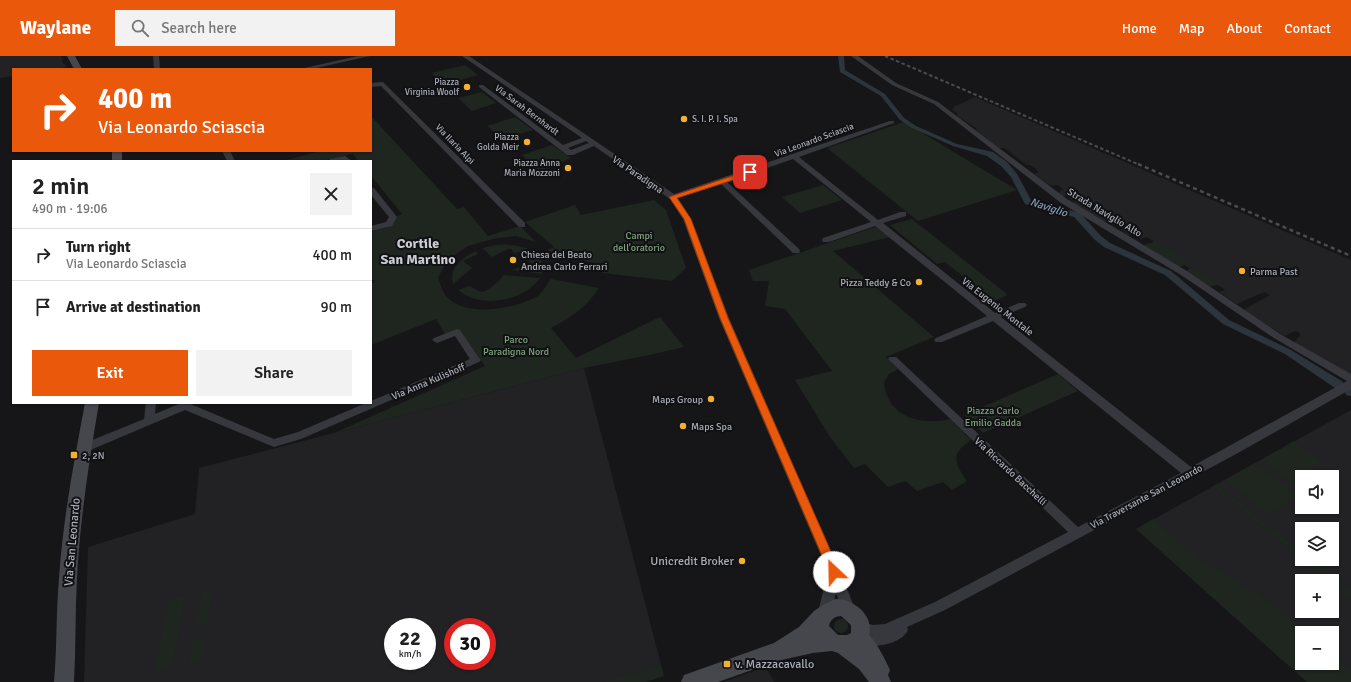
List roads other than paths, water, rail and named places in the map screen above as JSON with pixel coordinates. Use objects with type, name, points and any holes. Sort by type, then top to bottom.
[{"type":"main road","points":[[71,56],[77,68]]},
{"type":"main road","name":"Via San Leonardo","points":[[64,682],[69,564],[74,512],[92,404]]},
{"type":"main road","points":[[781,650],[808,631],[823,614],[832,608],[841,608],[849,611]]},
{"type":"main road","name":"Via Paradigna","points":[[848,638],[858,620],[849,611]]},
{"type":"main road","name":"Via Paradigna","points":[[823,614],[820,627],[823,634],[848,638],[866,662],[881,678]]},
{"type":"main road","points":[[691,682],[781,650],[848,638]]},
{"type":"street","points":[[156,56],[158,68]]},
{"type":"street","points":[[315,68],[327,67],[368,56]]},
{"type":"street","name":"Via Paradigna","points":[[465,56],[673,197],[687,219],[722,312],[834,572],[849,611]]},
{"type":"street","name":"Strada Naviglio Alto","points":[[854,56],[894,84],[924,96],[1064,201],[1179,270],[1348,385]]},
{"type":"street","name":"Via Ilaria Alpi","points":[[372,85],[383,84],[522,225]]},
{"type":"street","name":"Via Sarah Bernhardt","points":[[481,86],[570,153],[594,144]]},
{"type":"street","name":"Via Leonardo Sciascia","points":[[673,197],[892,122]]},
{"type":"street","name":"Via Sarah Bernhardt","points":[[563,147],[586,139]]},
{"type":"street","name":"Via Eugenio Montale","points":[[793,156],[1190,473]]},
{"type":"street","points":[[337,160],[345,158],[347,160]]},
{"type":"street","points":[[722,181],[796,251]]},
{"type":"street","points":[[372,191],[393,217],[393,219],[385,226],[372,229]]},
{"type":"street","points":[[826,240],[903,214]]},
{"type":"street","points":[[939,340],[1022,305]]},
{"type":"street","name":"Via Anna Kulishoff","points":[[84,448],[185,406],[274,443],[301,435],[476,360],[457,332],[437,340]]},
{"type":"street","name":"Via Riccardo Bacchelli","points":[[893,359],[1077,533]]},
{"type":"street","name":"Via Traversante San Leonardo","points":[[848,638],[873,631],[886,630],[940,606],[1190,473],[1348,385]]},
{"type":"street","points":[[149,421],[151,404]]},
{"type":"street","name":"Via Paradigna","points":[[823,614],[834,572]]},
{"type":"street","name":"Via Traversante San Leonardo","points":[[848,638],[870,641],[883,639],[898,633],[940,606]]},
{"type":"street","name":"Via Paradigna","points":[[881,678],[877,655],[883,639]]},
{"type":"waterway","name":"Naviglio","points":[[841,56],[842,71],[883,95],[902,119],[914,127],[955,145],[990,154],[1004,164],[1014,176],[1028,202],[1077,215],[1098,238],[1107,245],[1168,273],[1226,322],[1288,352],[1339,385]]},
{"type":"railway","points":[[885,56],[1140,165]]},
{"type":"railway","points":[[1138,164],[1351,256]]},
{"type":"place","name":"Piazza Virginia Woolf","points":[[467,87]]},
{"type":"place","name":"S. I. P. I. Spa","points":[[684,119]]},
{"type":"place","name":"Piazza Golda Meir","points":[[527,142]]},
{"type":"place","name":"Piazza Anna Maria Mozzoni","points":[[568,168]]},
{"type":"place","name":"Chiesa del Beato Andrea Carlo Ferrari","points":[[513,260]]},
{"type":"place","name":"Parma Past","points":[[1242,271]]},
{"type":"place","name":"Pizza Teddy & Co","points":[[919,282]]},
{"type":"place","name":"Maps Group","points":[[711,399]]},
{"type":"place","name":"Maps Spa","points":[[683,426]]},
{"type":"place","name":"2, 2N","points":[[74,455]]},
{"type":"place","name":"Unicredit Broker","points":[[742,561]]},
{"type":"place","name":"v. Mazzacavallo","points":[[727,664]]},
{"type":"district","name":"Cortile San Martino","points":[[418,252]]},
{"type":"park label","name":"Campi dell'oratorio","points":[[639,240]]},
{"type":"park label","name":"Parco Paradigna Nord","points":[[516,344]]},
{"type":"park label","name":"Piazza Carlo Emilio Gadda","points":[[993,416]]}]
